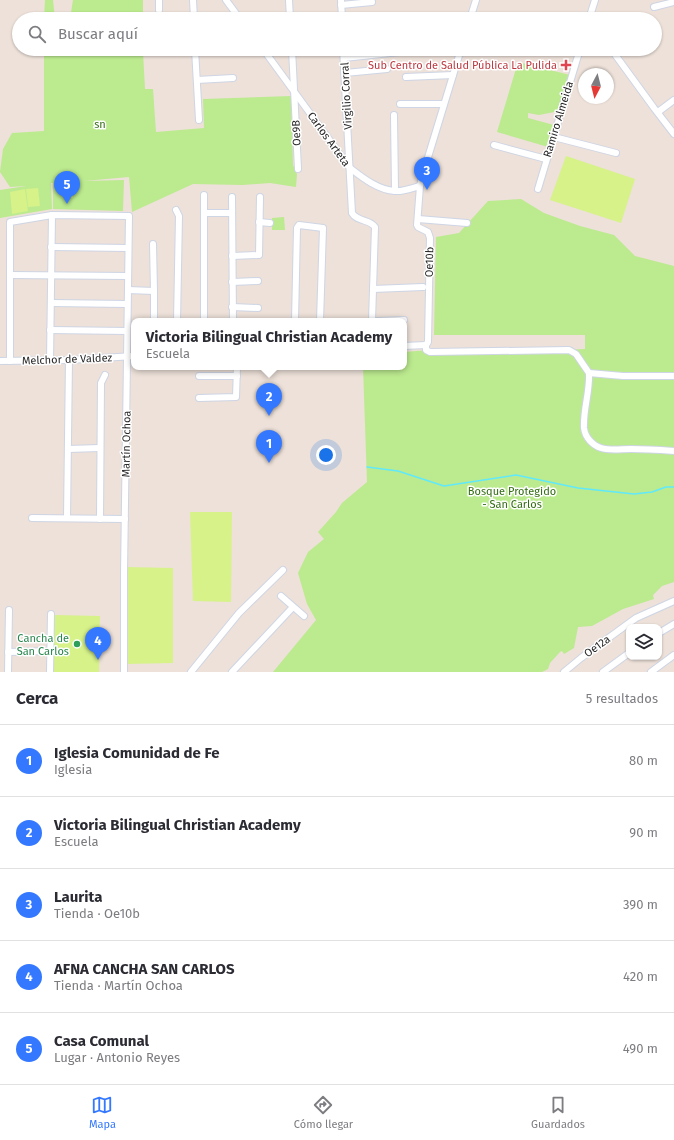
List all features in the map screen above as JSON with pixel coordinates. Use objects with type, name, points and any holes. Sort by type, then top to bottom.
[{"type":"street","points":[[159,0],[159,10]]},
{"type":"street","points":[[193,0],[194,12]]},
{"type":"street","points":[[226,0],[235,12]]},
{"type":"street","points":[[289,0],[290,12]]},
{"type":"street","points":[[472,12],[476,0]]},
{"type":"street","points":[[591,12],[595,0]]},
{"type":"street","points":[[341,3],[372,2]]},
{"type":"street","points":[[654,7],[674,2]]},
{"type":"street","points":[[195,56],[199,120]]},
{"type":"street","name":"Carlos Arteta","points":[[268,56],[350,168],[365,179],[380,187],[395,191],[407,190],[420,186]]},
{"type":"street","name":"Oe9B","points":[[292,56],[298,169]]},
{"type":"street","points":[[344,58],[363,56]]},
{"type":"street","points":[[459,56],[420,186],[418,219],[467,223]]},
{"type":"street","name":"Ramiro Almeida","points":[[538,189],[578,56]]},
{"type":"street","points":[[616,56],[658,112],[673,129]]},
{"type":"street","name":"Virgilio Corral","points":[[344,58],[352,213],[355,217],[374,225],[375,228],[372,289]]},
{"type":"street","points":[[345,73],[387,69]]},
{"type":"street","points":[[406,77],[453,75]]},
{"type":"street","points":[[197,80],[233,78]]},
{"type":"street","points":[[658,112],[674,100]]},
{"type":"street","points":[[400,104],[444,104]]},
{"type":"street","points":[[394,115],[395,191]]},
{"type":"street","points":[[554,137],[616,153]]},
{"type":"street","points":[[494,145],[546,159]]},
{"type":"street","points":[[204,195],[204,318]]},
{"type":"street","points":[[232,197],[232,318]]},
{"type":"street","points":[[232,256],[259,255],[260,197]]},
{"type":"street","points":[[176,210],[179,216],[177,318]]},
{"type":"street","points":[[204,213],[232,213]]},
{"type":"street","points":[[10,361],[10,222],[52,215],[50,360]]},
{"type":"street","name":"Martín Ochoa","points":[[52,215],[129,216],[124,672]]},
{"type":"street","name":"Oe10b","points":[[418,219],[418,227],[428,232],[430,238],[428,342],[426,345]]},
{"type":"street","points":[[259,222],[270,222]]},
{"type":"street","points":[[295,318],[297,228],[299,226],[323,228],[320,318]]},
{"type":"street","points":[[153,244],[154,318]]},
{"type":"street","points":[[51,247],[128,248]]},
{"type":"street","points":[[10,275],[128,276]]},
{"type":"street","points":[[232,282],[258,281]]},
{"type":"street","points":[[372,318],[372,289],[423,287]]},
{"type":"street","points":[[128,290],[154,291]]},
{"type":"street","points":[[51,303],[127,304]]},
{"type":"street","points":[[232,308],[258,308]]},
{"type":"street","points":[[50,330],[127,331]]},
{"type":"street","points":[[407,346],[426,345],[426,350],[430,352],[569,350],[576,354],[589,373],[590,384],[584,419],[584,429],[590,441],[600,448],[610,450],[674,451]]},
{"type":"street","name":"Melchor de Valdez","points":[[0,361],[69,360],[131,356]]},
{"type":"street","points":[[67,518],[69,360]]},
{"type":"street","points":[[199,398],[236,397],[237,370]]},
{"type":"street","points":[[589,373],[622,376],[674,376]]},
{"type":"street","points":[[100,519],[101,383],[106,375]]},
{"type":"street","points":[[199,376],[237,376]]},
{"type":"street","points":[[68,449],[100,448]]},
{"type":"street","points":[[32,518],[125,519]]},
{"type":"street","points":[[192,672],[239,613],[283,570]]},
{"type":"street","points":[[280,596],[304,616]]},
{"type":"street","name":"Oe12a","points":[[564,672],[636,618],[674,601]]},
{"type":"street","points":[[232,672],[294,607]]},
{"type":"street","points":[[8,672],[9,610]]},
{"type":"street","points":[[50,672],[51,614]]},
{"type":"street","points":[[662,631],[674,624]]},
{"type":"street","points":[[8,652],[50,651]]},
{"type":"street","points":[[651,672],[674,655]]},
{"type":"street","points":[[603,672],[626,656]]},
{"type":"green space","points":[[45,0],[53,0],[54,12],[44,12]]},
{"type":"green space","points":[[73,0],[143,0],[143,12],[71,12]]},
{"type":"green space","name":"sn","points":[[44,56],[143,56],[145,89],[153,89],[156,132],[204,128],[203,99],[291,96],[293,165],[297,174],[296,187],[270,183],[242,185],[193,184],[132,212],[129,177],[84,181],[124,180],[123,211],[53,209],[53,183],[51,183],[52,209],[0,218],[0,190],[26,186],[10,187],[0,172],[3,149],[12,133],[44,131]]},
{"type":"green space","points":[[518,62],[570,75],[559,111],[539,115],[528,113],[528,118],[554,125],[548,147],[497,132]]},
{"type":"green space","points":[[566,156],[635,179],[621,223],[550,200]]},
{"type":"green space","points":[[63,184],[73,184],[73,198],[63,198]]},
{"type":"green space","points":[[38,188],[40,206],[28,207],[26,189]]},
{"type":"green space","points":[[25,189],[28,211],[12,214],[10,192]]},
{"type":"green space","name":"Bosque Protegido - San Carlos","points":[[521,199],[544,213],[580,226],[614,235],[635,256],[674,266],[674,582],[662,586],[653,595],[654,599],[623,609],[592,626],[578,627],[574,648],[564,654],[562,651],[560,652],[550,663],[548,669],[542,672],[273,672],[316,620],[307,604],[298,573],[308,552],[324,539],[318,532],[342,503],[367,482],[363,370],[407,370],[407,352],[442,349],[514,352],[585,349],[585,335],[434,335],[436,237],[459,233],[488,201]]},
{"type":"green space","points":[[284,217],[285,230],[272,230],[272,218]]},
{"type":"green space","points":[[190,512],[232,512],[231,602],[193,601]]},
{"type":"green space","points":[[125,567],[173,568],[173,663],[126,664]]},
{"type":"green space","name":"Cancha de San Carlos","points":[[54,615],[100,616],[99,672],[54,672]]},
{"type":"waterway","points":[[367,467],[398,471],[444,486],[516,475],[578,488],[634,494],[652,492],[666,487],[674,487]]},
{"type":"place","name":"Sub Centro de Salud Pública La Pulida","points":[[566,65]]},
{"type":"place","name":"Laurita","points":[[427,190]]},
{"type":"place","name":"Casa Comunal","points":[[67,204]]},
{"type":"place","name":"Victoria Bilingual Christian Academy","points":[[269,416]]},
{"type":"place","name":"Iglesia Comunidad de Fe","points":[[269,463]]},
{"type":"place","name":"Cancha de San Carlos","points":[[77,644]]},
{"type":"place","name":"AFNA CANCHA SAN CARLOS","points":[[98,660]]}]
